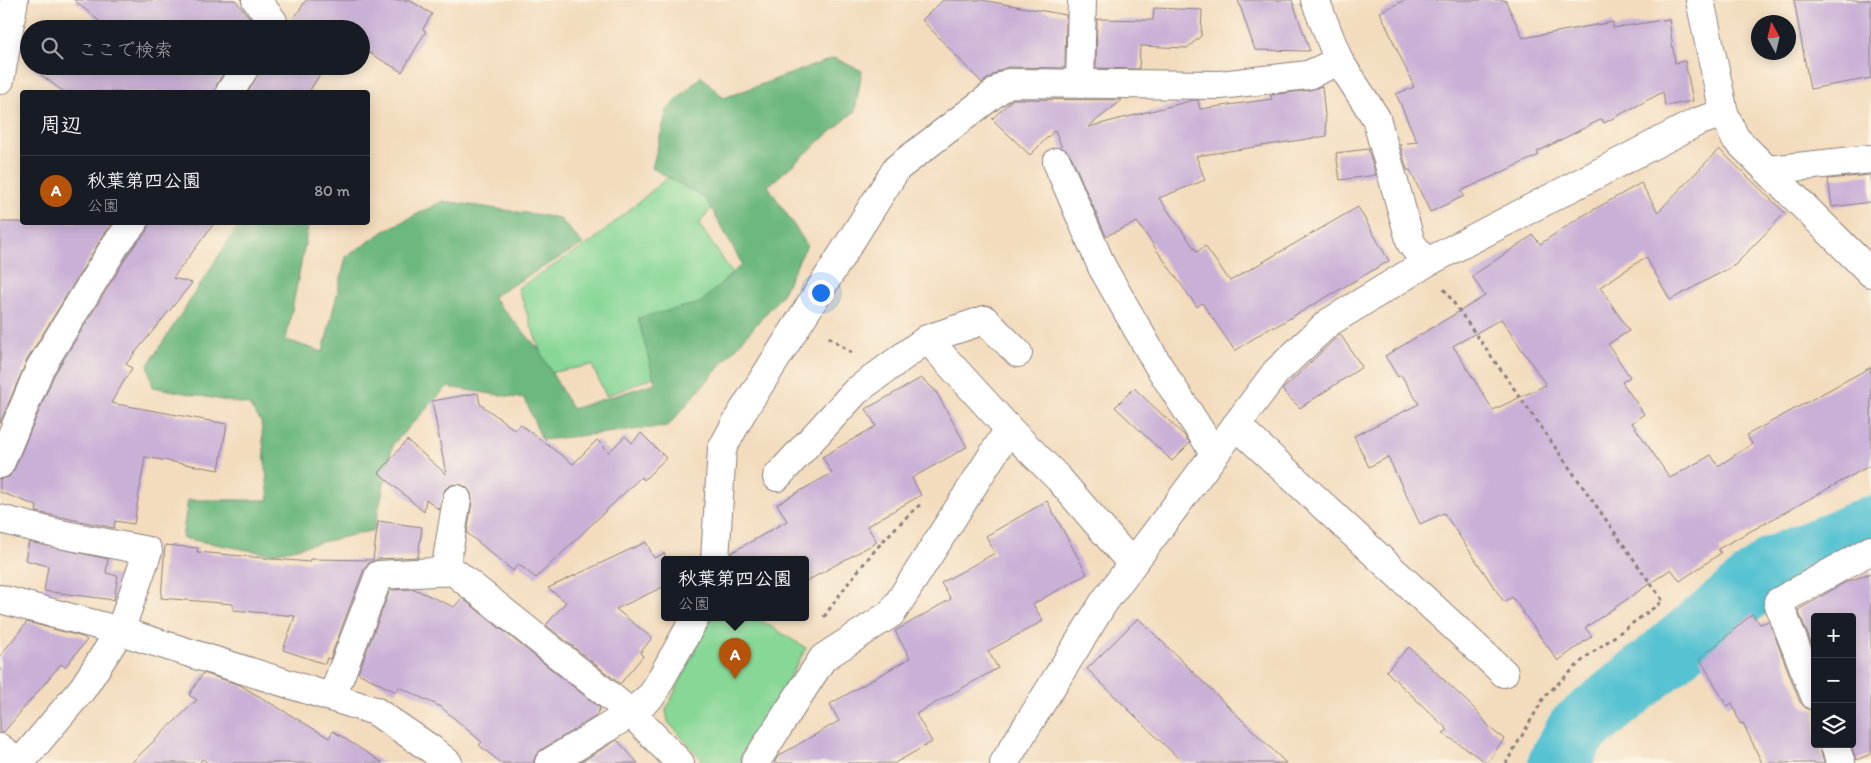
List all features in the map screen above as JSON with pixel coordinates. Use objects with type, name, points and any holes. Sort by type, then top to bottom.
[{"type":"street","points":[[0,80],[14,0]]},
{"type":"street","points":[[256,0],[272,20]]},
{"type":"street","points":[[1080,84],[1082,0]]},
{"type":"street","points":[[1315,0],[1338,61],[1376,118],[1411,242],[1426,263]]},
{"type":"street","points":[[1700,0],[1724,113],[1735,138],[1871,273]]},
{"type":"street","points":[[715,556],[722,449],[741,414],[897,168],[1008,83],[1220,84],[1308,74],[1338,61]]},
{"type":"street","points":[[231,90],[240,75]]},
{"type":"street","points":[[1004,763],[1104,602],[1276,372],[1328,323],[1426,263],[1697,122],[1724,113]]},
{"type":"street","points":[[1767,170],[1871,160]]},
{"type":"street","points":[[1058,162],[1102,266],[1158,365],[1215,454]]},
{"type":"street","points":[[0,464],[40,368],[116,244],[132,225]]},
{"type":"street","points":[[777,477],[856,391],[927,339],[985,320],[1018,353]]},
{"type":"street","points":[[927,339],[1009,429],[1059,478],[1132,564]]},
{"type":"street","points":[[1236,426],[1504,673]]},
{"type":"street","points":[[754,763],[823,658],[892,613],[1009,429]]},
{"type":"street","points":[[445,572],[457,499]]},
{"type":"street","points":[[0,519],[60,534],[148,552],[120,631],[83,688],[19,763],[0,748]]},
{"type":"street","points":[[1811,686],[1778,602],[1871,550]]},
{"type":"street","points":[[332,697],[379,575],[453,571],[631,713],[680,763]]},
{"type":"street","points":[[0,599],[120,631],[375,711],[431,748],[448,763]]},
{"type":"street","points":[[549,763],[631,713],[652,695],[693,621]]},
{"type":"street","points":[[1835,748],[1841,763]]},
{"type":"path","points":[[1426,263],[1663,601],[1585,658],[1545,696],[1506,763]]},
{"type":"path","points":[[821,331],[850,352]]},
{"type":"path","points":[[820,624],[852,577],[902,520],[926,499]]},
{"type":"green space","points":[[834,58],[862,71],[855,111],[768,186],[807,245],[781,296],[668,426],[542,440],[525,399],[447,387],[393,444],[374,530],[270,554],[182,538],[188,500],[269,500],[261,422],[249,405],[153,387],[148,365],[239,225],[309,225],[286,340],[323,352],[346,257],[386,230],[443,201],[559,218],[583,244],[492,297],[538,348],[572,409],[655,383],[638,318],[700,303],[742,264],[706,199],[652,168],[667,110],[701,76],[724,98]]},
{"type":"green space","points":[[673,173],[716,202],[699,224],[735,277],[661,374],[606,396],[592,365],[548,373],[518,288],[591,242]]},
{"type":"green space","points":[[710,621],[762,621],[806,648],[742,763],[705,763],[668,722],[666,710]]},
{"type":"building","points":[[74,0],[235,0],[252,20],[98,20]]},
{"type":"building","points":[[306,0],[409,0],[432,14],[423,29],[426,31],[402,72],[370,53],[370,20],[293,20]]},
{"type":"building","points":[[943,0],[982,0],[1066,15],[1065,68],[1008,67],[998,71],[982,83],[922,20]]},
{"type":"building","points":[[1238,0],[1292,0],[1310,51],[1255,50]]},
{"type":"building","points":[[1405,0],[1505,0],[1523,38],[1613,22],[1613,28],[1669,19],[1675,63],[1685,61],[1693,101],[1665,106],[1663,92],[1604,123],[1602,119],[1537,152],[1539,155],[1461,191],[1464,196],[1430,212],[1410,170],[1407,170],[1400,144],[1417,142],[1396,94],[1414,87],[1380,12]]},
{"type":"building","points":[[1794,0],[1871,0],[1871,78],[1810,89]]},
{"type":"building","points":[[1154,8],[1202,10],[1201,36],[1187,48],[1140,46],[1139,69],[1096,68],[1097,19],[1153,20]]},
{"type":"building","points":[[41,75],[222,75],[216,90],[61,90]]},
{"type":"building","points":[[257,75],[319,75],[310,90],[249,90]]},
{"type":"building","points":[[1322,86],[1327,136],[1196,156],[1205,180],[1159,198],[1197,252],[1205,246],[1230,281],[1358,207],[1389,261],[1273,328],[1272,326],[1235,351],[1202,303],[1197,307],[1137,222],[1106,236],[1071,156],[1062,148],[1055,130],[1030,155],[992,119],[1013,99],[1122,100],[1088,127],[1194,100],[1198,100],[1200,109],[1272,99],[1270,95],[1310,90]]},
{"type":"building","points":[[1368,149],[1376,175],[1340,180],[1336,153]]},
{"type":"building","points":[[1719,149],[1785,213],[1735,265],[1670,300],[1646,257],[1600,287],[1629,331],[1608,344],[1630,377],[1622,382],[1644,414],[1632,423],[1670,478],[1711,455],[1718,466],[1752,444],[1747,435],[1871,367],[1871,465],[1718,549],[1721,553],[1680,581],[1671,569],[1585,628],[1592,636],[1558,661],[1512,597],[1504,602],[1444,513],[1420,524],[1388,457],[1369,467],[1354,436],[1419,404],[1401,375],[1398,377],[1385,356],[1485,296],[1472,276],[1533,235],[1540,244],[1579,218],[1641,183],[1658,212]],"holes":[[[1501,319],[1546,385],[1493,410],[1453,346]]]},
{"type":"building","points":[[1870,175],[1871,202],[1832,207],[1828,179]]},
{"type":"building","points":[[0,222],[20,222],[20,225],[111,225],[27,360],[0,423]]},
{"type":"building","points":[[148,225],[213,225],[173,278],[192,283],[126,364],[132,368],[111,403],[227,424],[219,470],[145,457],[134,524],[115,521],[114,528],[36,512],[37,506],[0,492],[0,479],[9,477],[14,470],[54,375],[129,253],[146,232]]},
{"type":"building","points":[[1340,334],[1362,367],[1300,408],[1282,390]]},
{"type":"building","points":[[921,378],[935,390],[967,447],[912,478],[921,495],[867,526],[877,542],[809,580],[809,556],[731,556],[731,553],[787,521],[777,504],[832,473],[822,457],[876,426],[866,409]]},
{"type":"building","points":[[1134,388],[1190,443],[1172,461],[1115,407]]},
{"type":"building","points":[[478,393],[480,404],[515,430],[520,424],[573,464],[597,440],[609,452],[625,436],[632,443],[641,433],[666,458],[644,480],[641,477],[536,578],[518,564],[513,571],[467,533],[472,501],[471,493],[466,487],[459,484],[451,485],[445,489],[439,510],[426,499],[424,512],[379,473],[407,440],[446,474],[432,401]]},
{"type":"building","points":[[1047,501],[1087,574],[1033,604],[1043,621],[988,651],[998,668],[916,714],[932,742],[895,763],[774,763],[778,756],[839,721],[830,704],[910,658],[895,631],[951,599],[941,583],[995,553],[986,536]]},
{"type":"building","points":[[378,521],[422,527],[418,557],[378,559],[369,563],[364,569],[330,659],[327,658],[325,664],[283,650],[295,616],[233,610],[233,604],[161,598],[165,545],[198,548],[197,552],[309,562],[310,559],[373,560]]},
{"type":"building","points":[[29,542],[108,559],[106,573],[118,576],[114,600],[44,591],[48,566],[25,560]]},
{"type":"building","points":[[646,542],[654,558],[665,553],[665,556],[661,556],[661,588],[616,609],[652,638],[640,653],[643,656],[620,684],[546,625],[566,602],[548,588]]},
{"type":"building","points":[[1871,573],[1871,754],[1856,760],[1852,748],[1856,748],[1856,613],[1811,613],[1811,643],[1798,610],[1844,583]]},
{"type":"building","points":[[414,589],[454,607],[462,598],[600,708],[595,717],[541,750],[536,755],[533,763],[501,763],[479,745],[482,742],[441,707],[399,687],[396,692],[358,673],[390,590]]},
{"type":"building","points":[[1752,614],[1760,624],[1769,621],[1800,702],[1811,710],[1811,748],[1820,748],[1824,763],[1762,763],[1743,723],[1740,724],[1732,703],[1727,706],[1700,659]]},
{"type":"building","points":[[1138,618],[1286,763],[1183,763],[1087,669]]},
{"type":"building","points":[[27,622],[83,637],[87,640],[65,667],[61,664],[3,733],[0,733],[0,656]]},
{"type":"building","points":[[1409,647],[1476,710],[1491,729],[1504,739],[1487,763],[1443,733],[1448,730],[1386,671]]},
{"type":"building","points":[[203,673],[240,685],[329,738],[333,731],[383,763],[208,763],[202,759],[200,763],[131,763],[197,700],[189,695]]},
{"type":"building","points":[[617,740],[638,763],[579,763]]},
{"type":"waterway","points":[[1559,763],[1577,730],[1776,566],[1871,527]]},
{"type":"place","name":"秋葉第四公園","points":[[735,679]]}]
